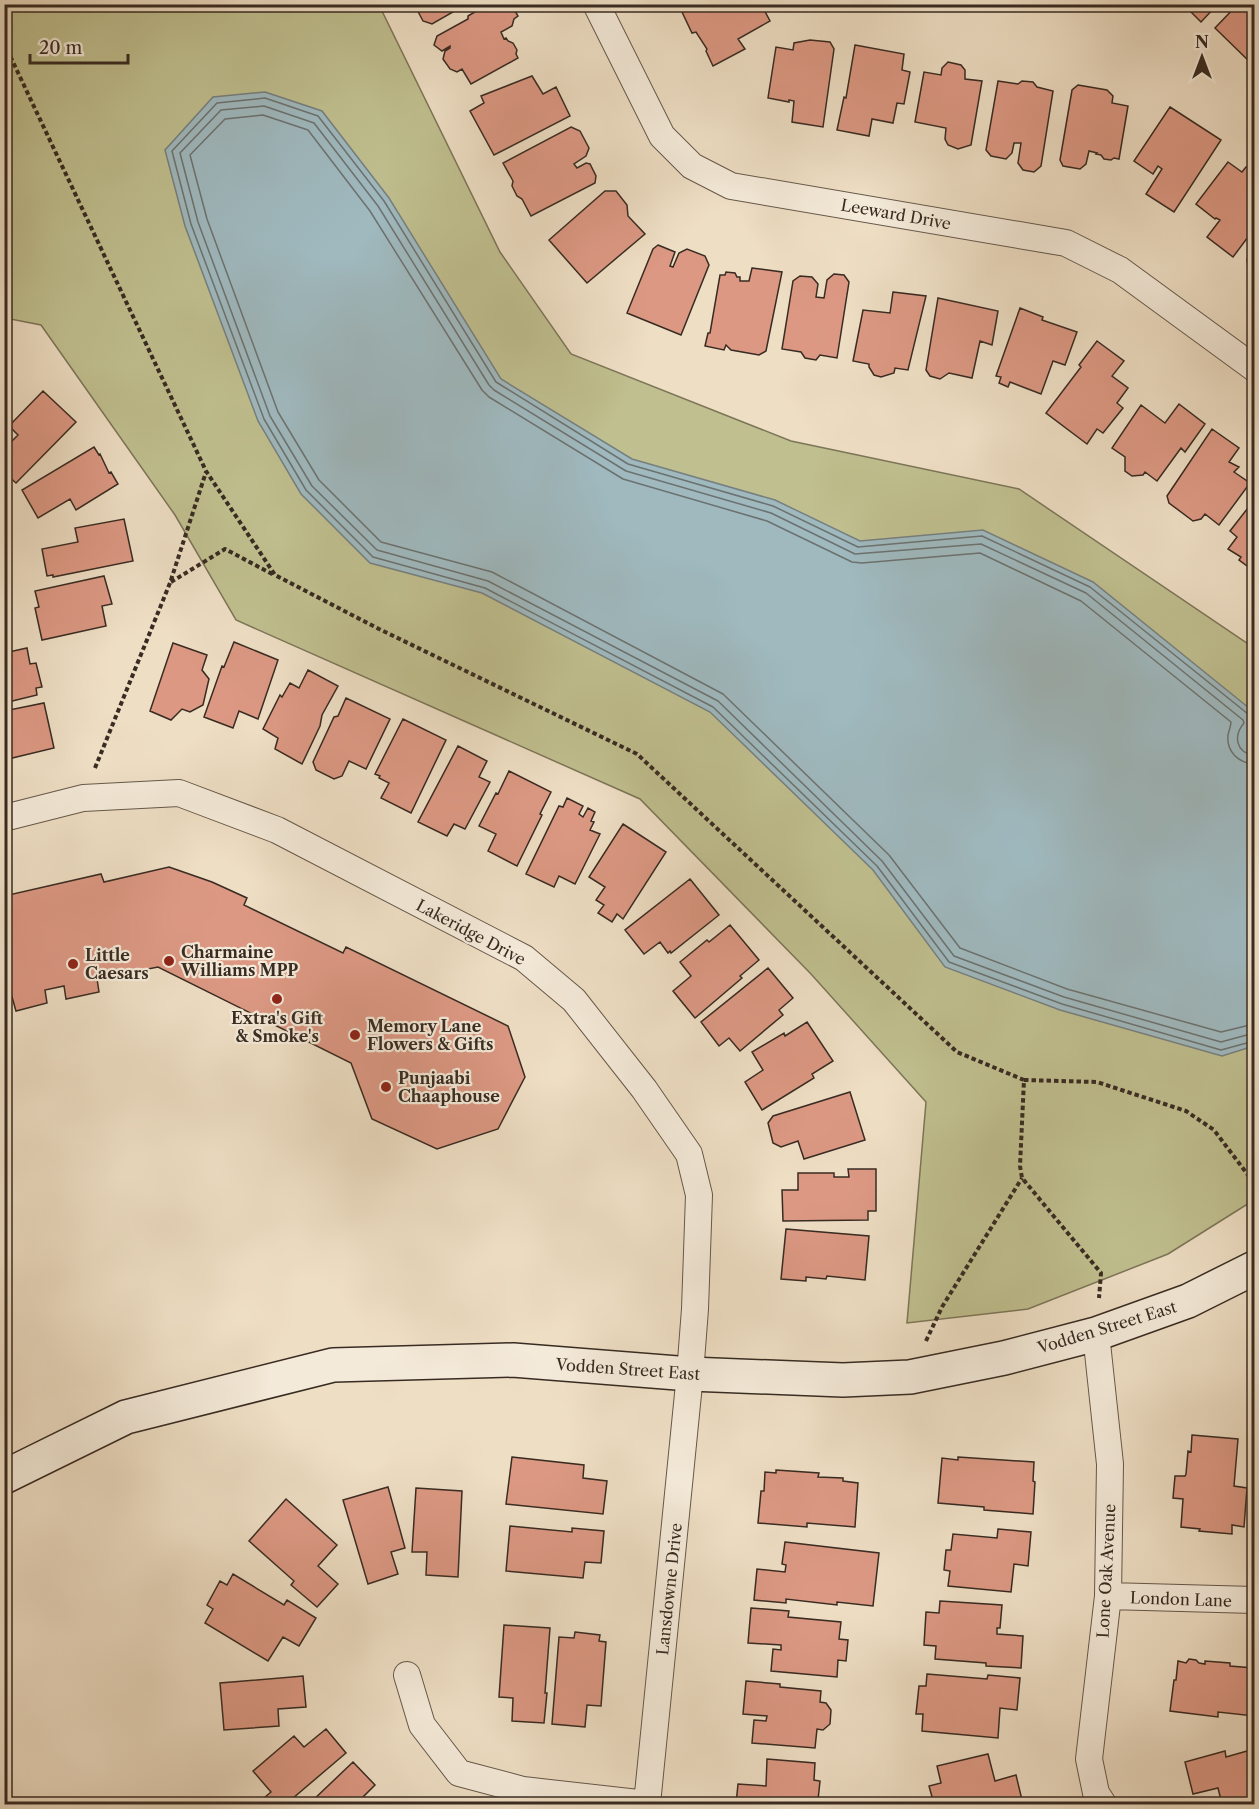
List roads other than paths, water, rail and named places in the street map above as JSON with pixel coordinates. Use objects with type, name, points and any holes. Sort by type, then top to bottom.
[{"type":"street","name":"Leeward Drive","points":[[596,4],[662,136],[692,166],[731,186],[1065,243],[1120,270],[1254,368]]},
{"type":"street","name":"Lakeridge Drive","points":[[4,818],[83,798],[179,793],[277,830],[524,958],[574,1000],[644,1089],[689,1154],[699,1195],[690,1374]]},
{"type":"street","name":"Vodden Street East","points":[[4,1477],[126,1418],[333,1365],[513,1360],[690,1374],[843,1380],[910,1377],[1004,1358],[1096,1334],[1188,1301],[1254,1268]]},
{"type":"street","name":"Lone Oak Avenue","points":[[1096,1334],[1110,1464],[1108,1596],[1089,1759],[1096,1793],[1103,1804]]},
{"type":"street","name":"Lansdowne Drive","points":[[647,1804],[690,1374]]},
{"type":"street","name":"London Lane","points":[[1108,1596],[1254,1600]]},
{"type":"street","points":[[407,1675],[422,1725],[459,1773],[523,1790],[647,1804]]},
{"type":"water","points":[[265,92],[322,111],[389,198],[501,379],[632,459],[775,500],[860,541],[983,530],[1093,582],[1254,712],[1254,728],[1250,740],[1254,742],[1254,1046],[1222,1056],[1060,1010],[945,967],[873,870],[710,712],[482,593],[370,563],[301,494],[258,421],[185,226],[165,150],[213,97]]},
{"type":"place","name":"Charmaine Williams MPP","points":[[169,961]]},
{"type":"place","name":"Little Caesars","points":[[73,964]]},
{"type":"place","name":"Extra's Gift & Smoke's","points":[[277,999]]},
{"type":"place","name":"Memory Lane Flowers & Gifts","points":[[355,1035]]},
{"type":"place","name":"Punjaabi Chaaphouse","points":[[386,1087]]}]
